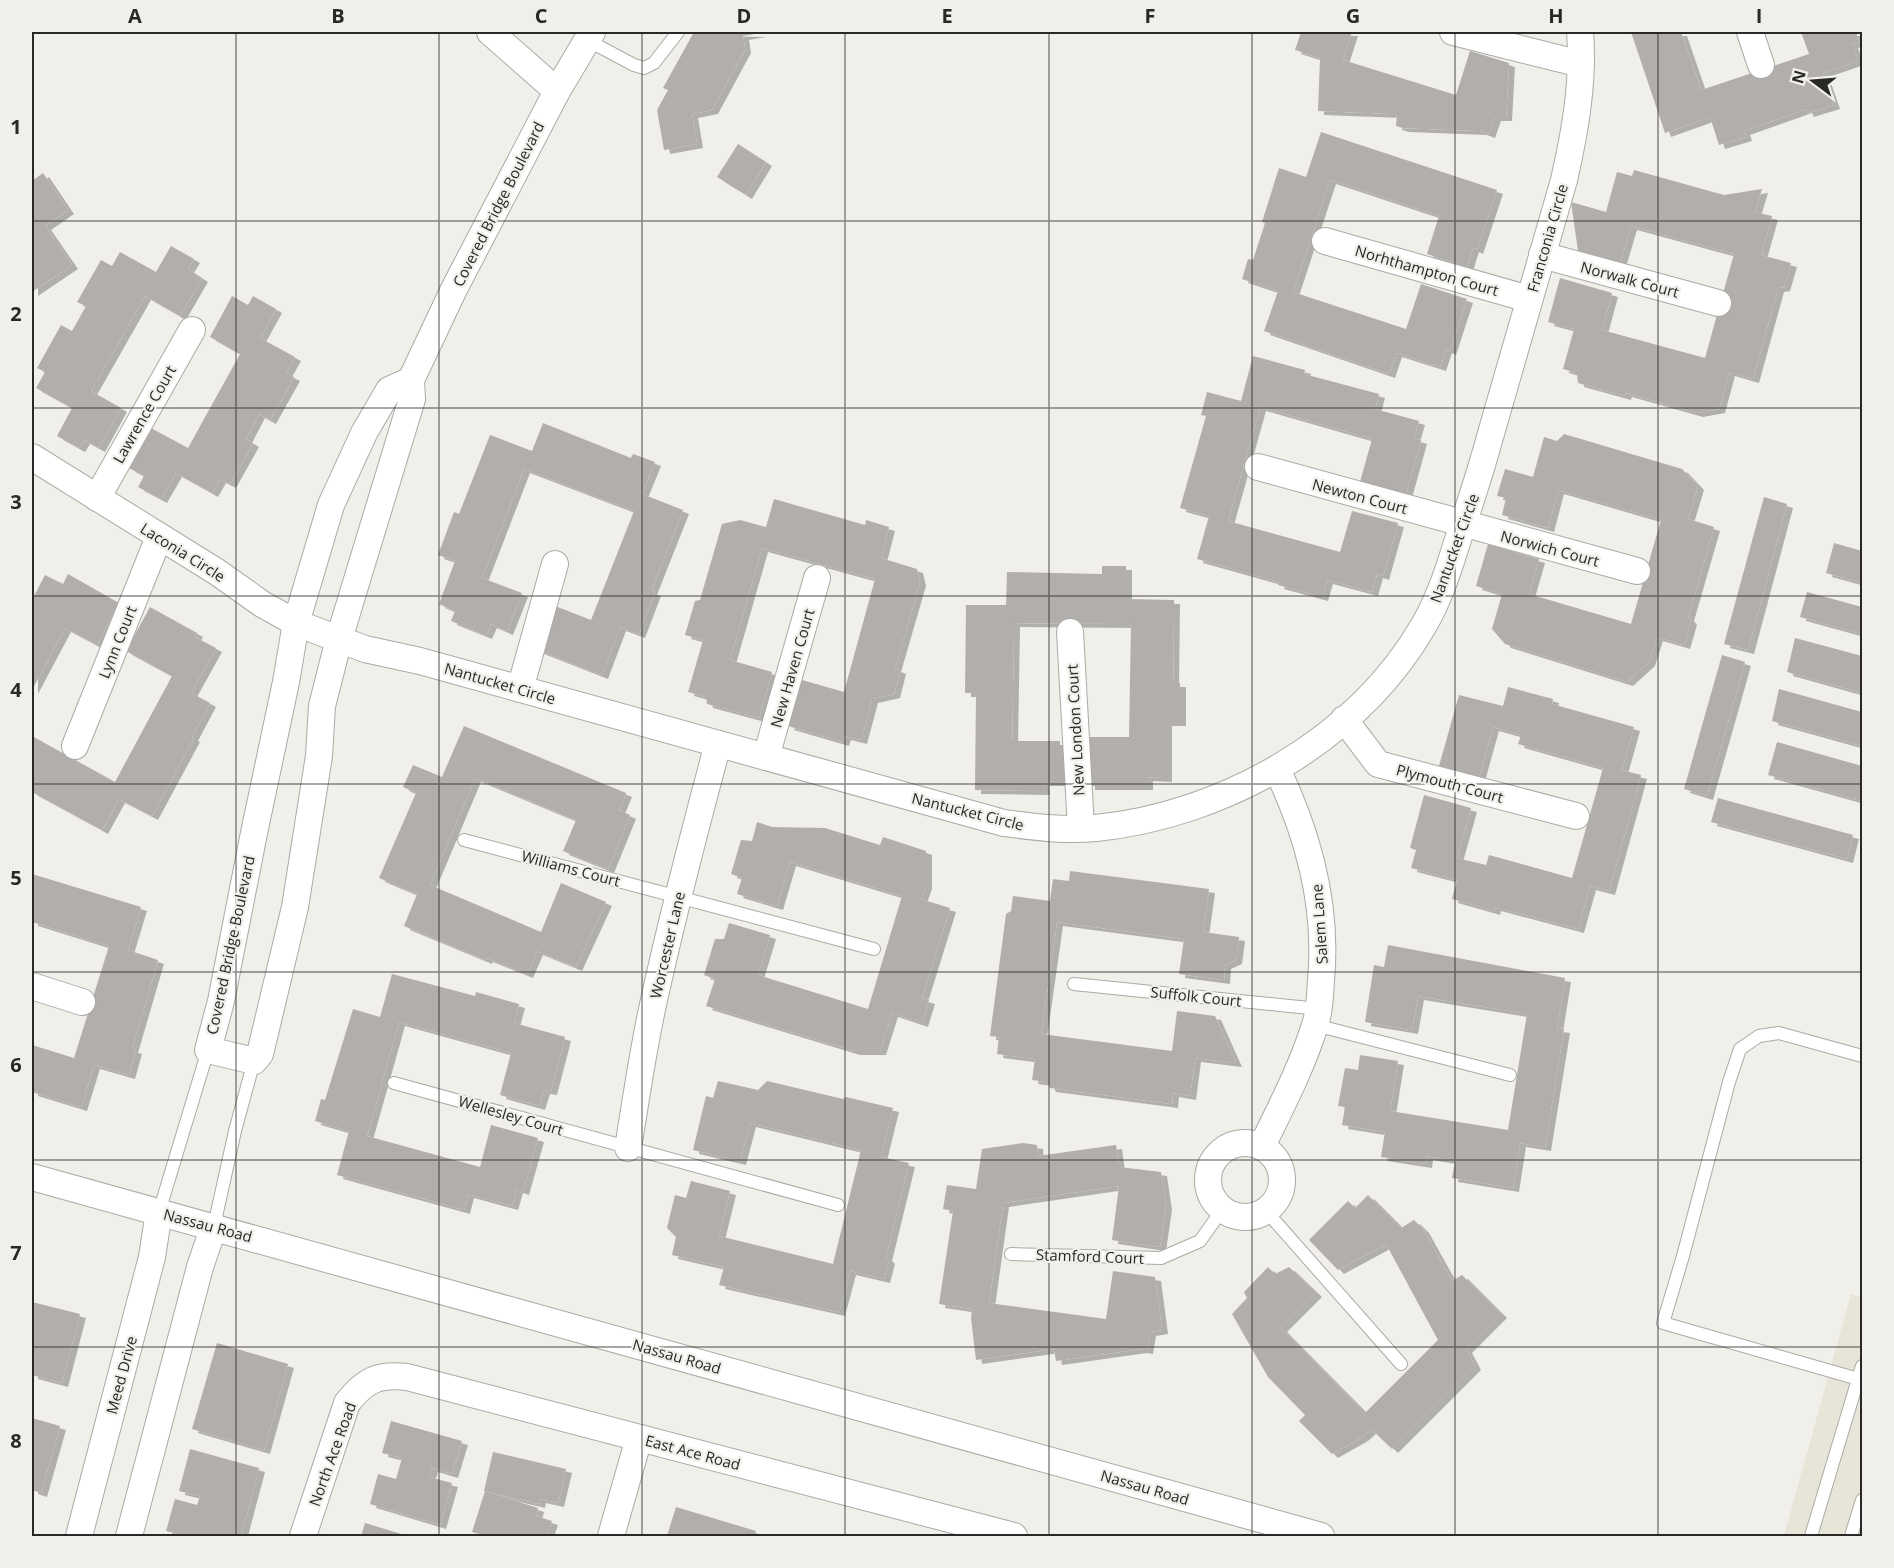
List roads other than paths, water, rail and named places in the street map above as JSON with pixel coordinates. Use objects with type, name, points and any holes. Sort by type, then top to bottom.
[{"type":"street","points":[[490,32],[557,91]]},
{"type":"street","points":[[1453,32],[1581,64]]},
{"type":"street","name":"Franconia Circle","points":[[1489,441],[1573,142],[1581,64],[1580,32]]},
{"type":"street","points":[[1750,32],[1761,65]]},
{"type":"street","name":"Covered Bridge Boulevard","points":[[411,380],[390,390],[364,433],[332,505],[296,623],[221,1000],[208,1050],[254,1061],[260,1054],[295,907],[319,756],[322,706],[339,639],[412,399],[411,380],[453,291],[557,91],[589,36]]},
{"type":"street","name":"Norhthampton Court","points":[[1325,242],[1529,299]]},
{"type":"street","name":"Norwalk Court","points":[[1542,255],[1718,303]]},
{"type":"street","name":"Lawrence Court","points":[[97,498],[192,330]]},
{"type":"street","name":"Nantucket Circle","points":[[339,639],[365,649],[420,661],[1004,823],[1049,829],[1135,823],[1173,814],[1227,795],[1277,769],[1299,755],[1344,719],[1376,689],[1406,653],[1443,588],[1472,502],[1489,441]]},
{"type":"street","name":"Laconia Circle","points":[[32,457],[217,572],[262,604],[296,623],[339,639]]},
{"type":"street","name":"Newton Court","points":[[1258,467],[1463,524]]},
{"type":"street","name":"Norwich Court","points":[[1463,524],[1637,571]]},
{"type":"street","name":"Lynn Court","points":[[75,746],[159,537]]},
{"type":"street","points":[[520,689],[555,564]]},
{"type":"street","name":"New Haven Court","points":[[766,757],[817,578]]},
{"type":"street","name":"New London Court","points":[[1070,632],[1081,828]]},
{"type":"street","name":"Plymouth Court","points":[[1344,719],[1378,764],[1576,816]]},
{"type":"street","name":"Worcester Lane","points":[[628,1148],[654,1001],[683,872],[718,744]]},
{"type":"street","name":"Salem Lane","points":[[1262,1146],[1286,1098],[1317,1017],[1323,956],[1320,903],[1310,850],[1292,800],[1277,769]]},
{"type":"street","points":[[32,986],[82,1002]]},
{"type":"street","points":[[1250,1142],[1262,1146],[1272,1154],[1279,1165],[1282,1177],[1281,1190],[1275,1202],[1266,1211],[1244,1218],[1233,1216],[1222,1210],[1214,1201],[1207,1178],[1210,1166],[1226,1147],[1250,1142]]},
{"type":"street","name":"Nassau Road","points":[[32,1177],[1321,1536]]},
{"type":"street","name":"Meed Drive","points":[[79,1536],[152,1257],[159,1212]]},
{"type":"street","points":[[129,1536],[200,1267],[214,1226]]},
{"type":"street","name":"East Ace Road","points":[[373,1380],[390,1375],[407,1377],[1014,1536]]},
{"type":"street","name":"North Ace Road","points":[[303,1536],[347,1403],[358,1389],[373,1380]]},
{"type":"street","points":[[611,1536],[639,1438]]},
{"type":"lane","points":[[589,36],[634,65],[644,68],[654,63],[678,32]]},
{"type":"lane","name":"Williams Court","points":[[464,840],[874,950]]},
{"type":"lane","name":"Suffolk Court","points":[[1074,984],[1317,1017],[1510,1075]]},
{"type":"lane","points":[[1861,1380],[1663,1323],[1740,1049],[1759,1036],[1779,1033],[1863,1056]]},
{"type":"lane","points":[[159,1212],[208,1050]]},
{"type":"lane","points":[[214,1226],[235,1131],[254,1061]]},
{"type":"lane","name":"Wellesley Court","points":[[394,1083],[838,1205]]},
{"type":"lane","name":"Stamford Court","points":[[1011,1254],[1161,1258],[1200,1241],[1222,1210]]},
{"type":"lane","points":[[1266,1211],[1401,1364]]},
{"type":"lane","points":[[1811,1536],[1861,1380],[1863,1366]]},
{"type":"lane","points":[[1851,1536],[1863,1500]]}]
